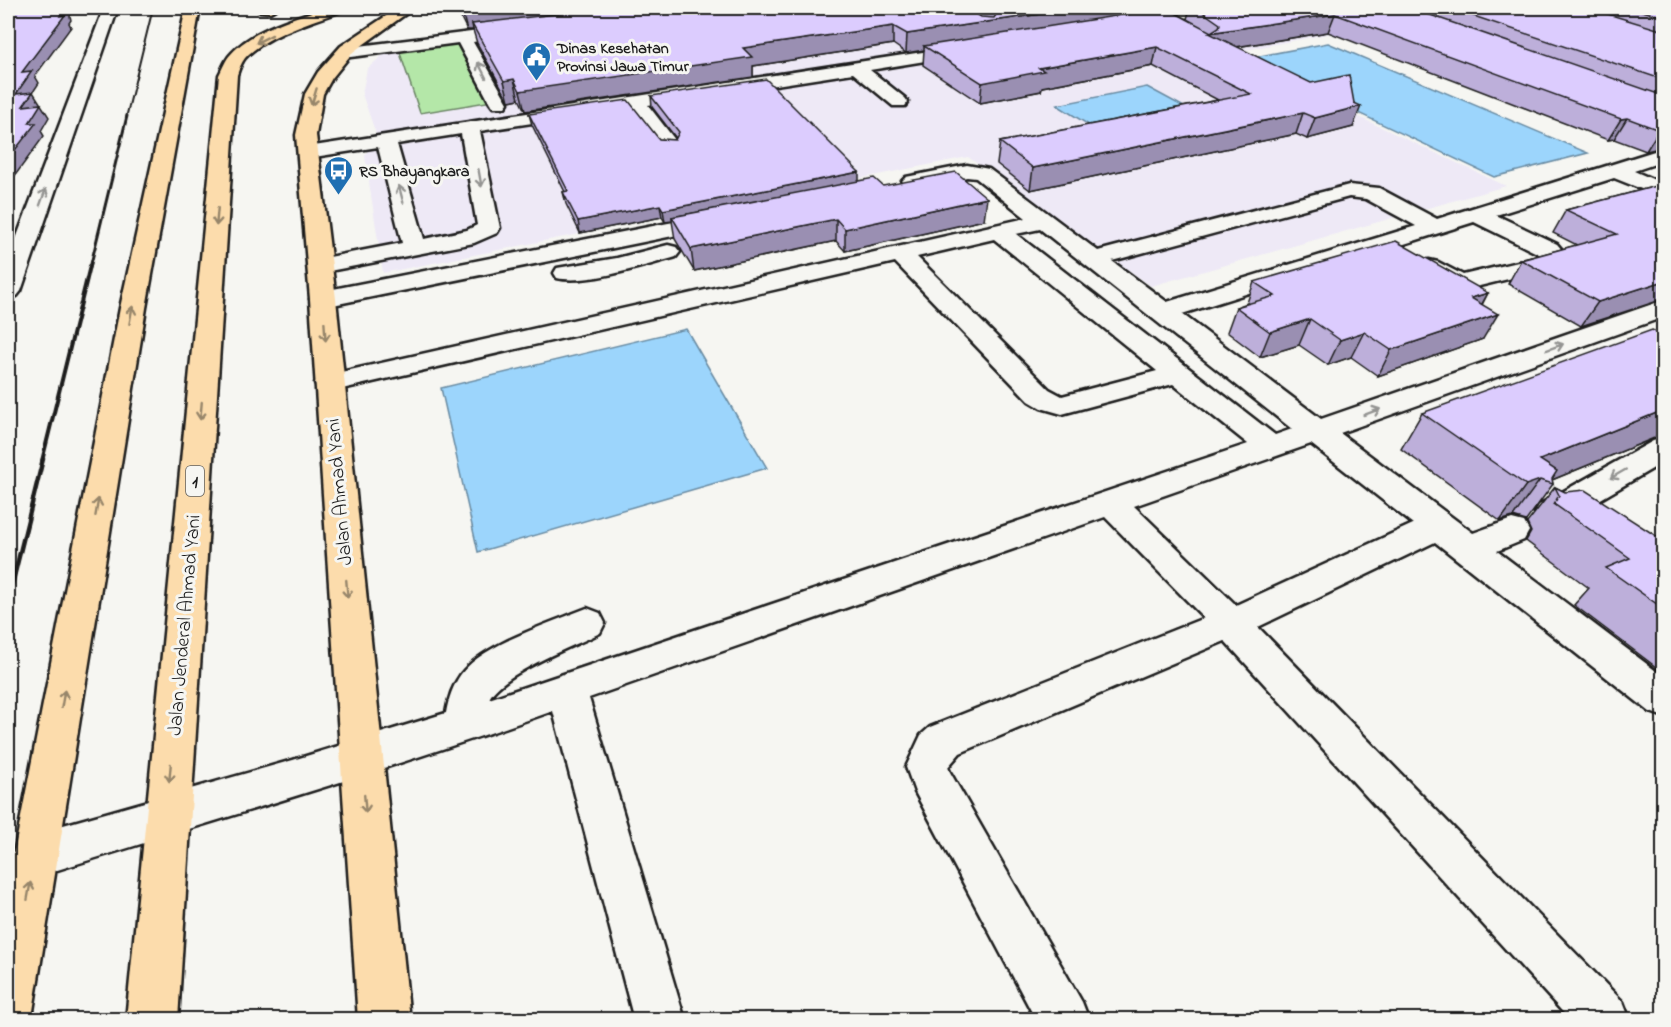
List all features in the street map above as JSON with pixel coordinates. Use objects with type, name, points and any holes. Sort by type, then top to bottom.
[{"type":"highway","points":[[8,1011],[132,308],[193,8]]},
{"type":"highway","points":[[264,8],[270,8]]},
{"type":"highway","name":"Jalan Ahmad Yani","points":[[384,1020],[323,299],[307,143],[314,94],[344,35],[406,8]]},
{"type":"highway","name":"Jalan Jenderal Ahmad Yani","points":[[152,1020],[181,810],[228,75],[237,58],[255,44],[301,20],[344,35]]},
{"type":"street","points":[[8,291],[18,236],[111,8]]},
{"type":"street","points":[[1144,8],[1120,18],[1165,18],[1225,8]]},
{"type":"street","points":[[1165,18],[1185,28]]},
{"type":"street","points":[[344,35],[463,39],[533,29]]},
{"type":"street","points":[[463,39],[499,103]]},
{"type":"street","points":[[307,143],[472,135],[636,102],[857,68],[977,46],[508,105],[499,103],[476,106]]},
{"type":"street","points":[[857,68],[899,102]]},
{"type":"street","points":[[636,102],[669,145]]},
{"type":"street","points":[[319,266],[474,236],[489,228],[472,135]]},
{"type":"street","points":[[384,139],[416,247]]},
{"type":"street","points":[[1162,312],[1477,215],[1664,154]]},
{"type":"street","points":[[887,187],[967,171],[978,171],[1094,259],[1129,275],[1162,312],[1664,700]]},
{"type":"street","points":[[1615,171],[1664,192]]},
{"type":"street","points":[[1094,259],[1349,191],[1371,193],[1435,227]]},
{"type":"street","points":[[1275,233],[1388,201]]},
{"type":"street","points":[[1386,242],[1452,280],[1462,283],[1550,262],[1557,258],[1549,249],[1477,215]]},
{"type":"street","points":[[323,299],[494,266],[557,275],[618,264],[672,251],[739,219]]},
{"type":"street","points":[[329,383],[1044,221]]},
{"type":"street","points":[[998,231],[1271,447]]},
{"type":"street","points":[[900,253],[1039,395],[1051,402],[1062,405],[1180,373]]},
{"type":"street","points":[[35,855],[464,725],[1316,432],[1664,308]]},
{"type":"street","points":[[1598,332],[1626,347]]},
{"type":"street","points":[[1543,517],[1664,448]]},
{"type":"street","points":[[1573,501],[1600,519]]},
{"type":"street","points":[[1110,502],[1230,623],[1605,1020]]},
{"type":"street","points":[[1064,1020],[930,778],[927,767],[930,757],[945,740],[1230,623],[1454,538],[1512,531]]},
{"type":"street","points":[[464,725],[469,699],[476,684],[500,665],[587,623]]},
{"type":"street","points":[[567,689],[660,1020]]},
{"type":"shaded area","points":[[675,8],[1269,8],[1333,33],[1225,54],[1506,186],[1151,286],[968,157],[383,273],[365,156],[376,134],[362,94],[367,69],[392,47]]},
{"type":"green space","points":[[464,41],[493,101],[420,113],[399,50]]},
{"type":"water","points":[[1328,43],[1588,153],[1494,177],[1244,59]]},
{"type":"water","points":[[1147,87],[1197,114],[1103,134],[1057,105]]},
{"type":"water","points":[[686,329],[767,468],[478,552],[441,388]]},
{"type":"building","points":[[8,8],[65,8],[60,16],[65,15],[22,72],[32,71],[16,94],[33,92],[23,106],[41,104],[29,123],[36,123],[8,159]]},
{"type":"building","points":[[460,8],[501,8],[462,12]]},
{"type":"building","points":[[607,8],[967,8],[981,17],[994,18],[998,12],[991,8],[1035,8],[1042,12],[1049,8],[1080,8],[907,34],[893,26],[743,48],[752,57],[520,91],[514,79],[504,81],[472,24]]},
{"type":"building","points":[[1166,8],[1211,32],[1220,24],[1197,8],[1410,8],[1664,96],[1664,129],[1659,130],[1627,118],[1621,119],[1335,14],[1209,33],[1311,83],[1349,75],[1354,103],[1361,106],[1315,118],[1303,113],[1033,168],[1000,142],[1251,94],[1157,47],[1039,68],[1044,71],[982,83],[924,46]]},
{"type":"building","points":[[1450,8],[1588,8],[1664,31],[1664,80]]},
{"type":"building","points":[[1632,8],[1664,8],[1664,17]]},
{"type":"building","points":[[766,79],[859,172],[663,210],[660,205],[578,221],[563,192],[568,191],[529,114],[628,100],[659,139],[675,140],[679,132],[651,96]]},
{"type":"building","points":[[956,172],[987,198],[845,229],[836,219],[691,249],[672,217],[874,178],[883,186]]},
{"type":"building","points":[[1664,184],[1664,281],[1598,302],[1521,260],[1617,234],[1566,210]]},
{"type":"building","points":[[1396,241],[1488,293],[1471,298],[1498,314],[1391,350],[1364,332],[1340,340],[1310,319],[1270,332],[1236,307],[1275,296],[1254,282]]},
{"type":"building","points":[[1652,330],[1664,336],[1664,410],[1540,460],[1557,471],[1552,479],[1553,484],[1540,480],[1526,485],[1422,413]]},
{"type":"building","points":[[1555,487],[1565,492],[1585,490],[1664,541],[1664,609],[1606,568],[1630,558],[1554,504],[1559,495]]},
{"type":"railway","points":[[126,118],[153,8]]},
{"type":"railway","points":[[90,268],[127,116]]},
{"type":"railway","points":[[42,461],[90,266]]},
{"type":"railway","points":[[8,601],[43,459]]},
{"type":"place","name":"Dinas Kesehatan Provinsi Jawa Timur","points":[[536,82]]},
{"type":"place","name":"RS Bhayangkara","points":[[338,196]]}]
